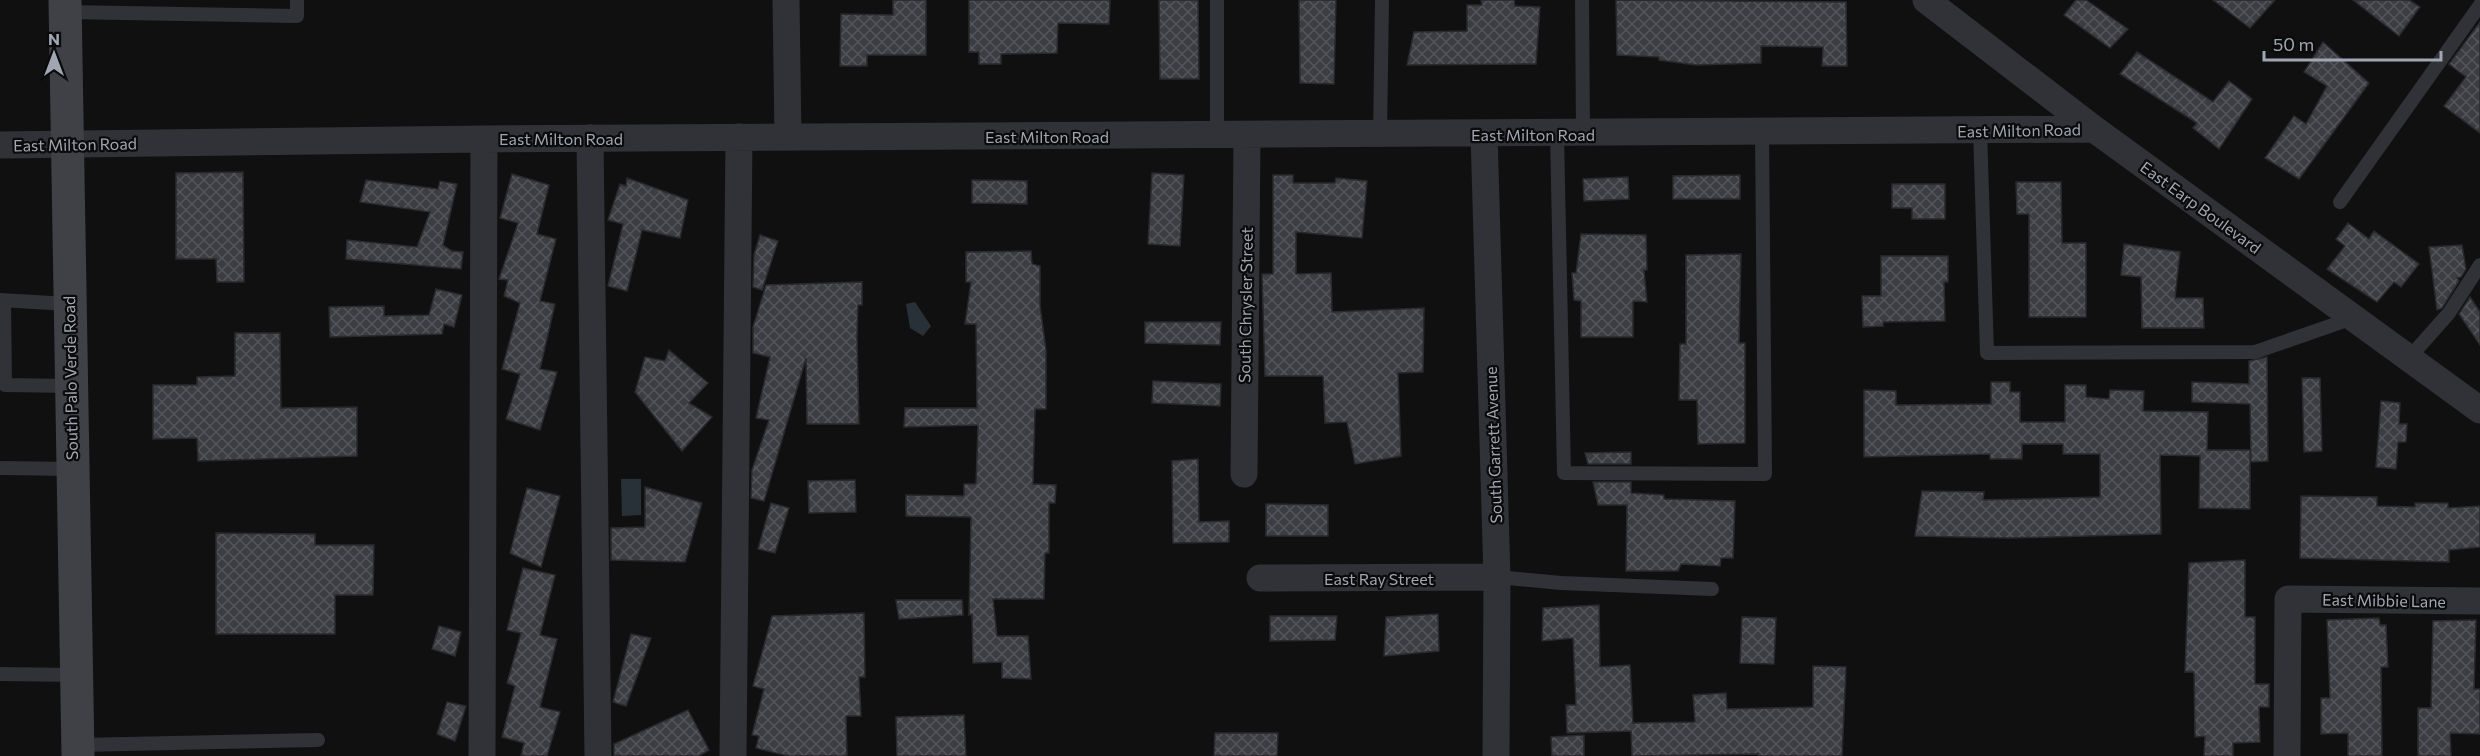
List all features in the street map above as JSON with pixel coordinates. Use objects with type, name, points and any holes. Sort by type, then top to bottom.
[{"type":"main road","name":"South Palo Verde Road","points":[[65,6],[78,750]]},
{"type":"street","points":[[786,0],[788,137]]},
{"type":"street","name":"East Earp Boulevard","points":[[1926,0],[2094,129],[2480,410]]},
{"type":"street","name":"East Milton Road","points":[[0,145],[590,138],[1247,136],[2094,129]]},
{"type":"street","name":"South Garrett Avenue","points":[[1484,134],[1497,577],[1496,756]]},
{"type":"street","name":"South Chrysler Street","points":[[1244,474],[1247,136]]},
{"type":"street","points":[[733,756],[739,137]]},
{"type":"street","points":[[590,138],[596,406],[598,756]]},
{"type":"street","points":[[482,756],[484,139]]},
{"type":"street","name":"East Ray Street","points":[[1260,578],[1497,577]]},
{"type":"street","name":"East Mibbie Lane","points":[[2287,756],[2289,599],[2480,601]]},
{"type":"lane","points":[[65,6],[297,16],[297,0]]},
{"type":"lane","points":[[1217,0],[1217,136]]},
{"type":"lane","points":[[1380,135],[1382,0]]},
{"type":"lane","points":[[1582,0],[1570,134],[1564,473],[1766,474],[1762,132]]},
{"type":"lane","points":[[2340,202],[2480,5]]},
{"type":"lane","points":[[1980,130],[1987,353],[2255,352],[2354,318]]},
{"type":"lane","points":[[2409,358],[2449,313],[2480,265]]},
{"type":"lane","points":[[69,304],[2,301],[2,385],[71,386]]},
{"type":"lane","points":[[0,468],[72,469]]},
{"type":"lane","points":[[1497,577],[1561,583],[1712,589]]},
{"type":"lane","points":[[0,674],[76,675]]},
{"type":"lane","points":[[78,750],[318,740]]},
{"type":"shaded area","points":[[915,302],[931,326],[923,336],[910,328],[906,304]]},
{"type":"shaded area","points":[[621,479],[641,479],[641,515],[622,516]]},
{"type":"building","points":[[893,0],[926,0],[926,55],[867,55],[867,66],[840,66],[841,14],[893,15]]},
{"type":"building","points":[[969,0],[1110,0],[1109,24],[1058,23],[1057,53],[1001,54],[1001,64],[979,64],[979,52],[969,52]]},
{"type":"building","points":[[1159,0],[1198,0],[1199,79],[1160,79]]},
{"type":"building","points":[[1299,0],[1336,0],[1334,84],[1300,83]]},
{"type":"building","points":[[1481,0],[1514,0],[1515,6],[1540,7],[1536,64],[1407,65],[1414,32],[1467,31],[1467,5],[1482,5]]},
{"type":"building","points":[[1616,0],[1846,2],[1847,66],[1822,66],[1823,47],[1761,46],[1761,63],[1696,65],[1659,60],[1659,57],[1617,55]]},
{"type":"building","points":[[2076,0],[2086,0],[2128,29],[2110,48],[2064,15]]},
{"type":"building","points":[[2213,0],[2275,0],[2250,28]]},
{"type":"building","points":[[2353,0],[2409,0],[2420,7],[2399,36]]},
{"type":"building","points":[[2480,22],[2480,133],[2444,106],[2466,77],[2449,64]]},
{"type":"building","points":[[2323,42],[2369,83],[2299,179],[2265,158],[2294,116],[2306,124],[2327,86],[2304,72]]},
{"type":"building","points":[[2137,52],[2213,102],[2229,81],[2252,99],[2219,149],[2193,128],[2197,123],[2120,74]]},
{"type":"building","points":[[243,172],[244,282],[217,282],[216,259],[176,259],[176,173]]},
{"type":"building","points":[[1152,173],[1184,175],[1180,246],[1148,244]]},
{"type":"building","points":[[512,174],[549,185],[537,234],[556,239],[540,301],[555,304],[540,369],[557,372],[540,430],[506,419],[520,374],[502,369],[520,303],[504,296],[508,280],[499,279],[518,223],[500,218]]},
{"type":"building","points":[[1273,175],[1293,175],[1293,183],[1335,183],[1336,178],[1367,181],[1362,238],[1296,232],[1296,274],[1331,273],[1332,312],[1424,308],[1423,372],[1398,373],[1401,456],[1355,464],[1347,422],[1325,423],[1323,376],[1265,376],[1262,274],[1273,274]]},
{"type":"building","points":[[1740,175],[1740,199],[1673,199],[1673,176]]},
{"type":"building","points":[[1628,177],[1629,199],[1584,201],[1583,179]]},
{"type":"building","points":[[627,178],[688,200],[680,238],[642,230],[627,291],[608,286],[623,224],[608,220],[620,184],[626,186]]},
{"type":"building","points":[[366,180],[438,189],[440,181],[457,184],[443,245],[452,251],[463,252],[461,269],[346,259],[347,240],[417,247],[430,212],[360,202]]},
{"type":"building","points":[[972,180],[1027,181],[1027,204],[972,203]]},
{"type":"building","points":[[2016,182],[2061,182],[2062,243],[2086,243],[2086,317],[2029,317],[2029,214],[2017,214]]},
{"type":"building","points":[[1892,184],[1945,184],[1945,219],[1912,219],[1912,208],[1892,208]]},
{"type":"building","points":[[2348,223],[2369,239],[2374,231],[2419,264],[2401,287],[2394,282],[2377,302],[2327,269],[2345,246],[2336,239]]},
{"type":"building","points":[[1581,234],[1646,235],[1647,270],[1644,270],[1647,302],[1633,301],[1633,337],[1581,337],[1581,301],[1574,300],[1572,273],[1576,273]]},
{"type":"building","points":[[760,235],[778,241],[762,290],[753,287],[754,255]]},
{"type":"building","points":[[2124,244],[2180,252],[2175,298],[2203,298],[2204,328],[2142,328],[2141,277],[2121,275]]},
{"type":"building","points":[[2462,245],[2466,269],[2461,277],[2457,278],[2459,281],[2442,308],[2437,310],[2429,247]]},
{"type":"building","points":[[1031,251],[1032,264],[1040,266],[1040,306],[1046,350],[1046,409],[1035,409],[1033,484],[1056,485],[1055,503],[1049,503],[1049,553],[1045,553],[1044,599],[993,599],[997,636],[1028,636],[1031,679],[1002,678],[1002,662],[973,663],[972,614],[969,615],[971,517],[906,516],[906,495],[964,496],[964,484],[976,484],[978,425],[904,427],[905,408],[977,408],[976,324],[965,324],[971,282],[966,282],[966,252]]},
{"type":"building","points":[[1741,254],[1739,343],[1745,343],[1745,443],[1698,444],[1697,400],[1679,400],[1680,344],[1686,344],[1686,255]]},
{"type":"building","points":[[1881,256],[1948,256],[1948,282],[1944,282],[1945,321],[1883,322],[1883,326],[1863,327],[1862,296],[1881,296]]},
{"type":"building","points":[[862,282],[862,305],[858,305],[857,336],[859,424],[807,424],[806,358],[764,501],[751,498],[752,470],[769,420],[756,418],[770,357],[753,353],[753,327],[766,285]]},
{"type":"building","points":[[436,289],[462,295],[454,327],[444,324],[442,334],[330,337],[329,307],[384,306],[384,316],[429,315]]},
{"type":"building","points":[[2470,297],[2480,312],[2480,345],[2459,314]]},
{"type":"building","points":[[1145,322],[1221,322],[1220,345],[1145,343]]},
{"type":"building","points":[[235,333],[280,333],[281,408],[357,407],[357,456],[198,461],[197,438],[153,439],[153,385],[197,385],[197,377],[235,376]]},
{"type":"building","points":[[669,350],[708,383],[689,403],[712,417],[682,451],[635,392],[645,357],[665,361]]},
{"type":"building","points":[[2267,357],[2268,461],[2251,462],[2250,404],[2192,402],[2192,382],[2249,384],[2249,361]]},
{"type":"building","points":[[2302,378],[2320,378],[2322,451],[2304,452]]},
{"type":"building","points":[[1153,381],[1221,384],[1220,406],[1152,403]]},
{"type":"building","points":[[1991,382],[2010,382],[2010,392],[2020,392],[2020,422],[2065,422],[2065,385],[2086,385],[2086,397],[2109,399],[2110,390],[2144,391],[2143,411],[2208,412],[2207,450],[2250,450],[2250,509],[2199,508],[2200,456],[2160,455],[2161,534],[2009,538],[1915,536],[1922,491],[1984,492],[1983,500],[2100,497],[2100,454],[2063,454],[2063,444],[2022,444],[2022,459],[1990,459],[1990,454],[1864,457],[1864,390],[1896,391],[1896,405],[1991,404]]},
{"type":"building","points":[[2381,401],[2400,403],[2399,424],[2407,424],[2406,442],[2398,442],[2396,469],[2376,467]]},
{"type":"building","points":[[1631,452],[1631,464],[1588,464],[1585,453]]},
{"type":"building","points":[[1198,459],[1199,522],[1229,521],[1229,542],[1173,543],[1172,461]]},
{"type":"building","points":[[855,480],[856,512],[809,513],[808,481]]},
{"type":"building","points":[[1593,482],[1631,482],[1631,493],[1664,495],[1664,499],[1735,501],[1733,558],[1721,558],[1720,566],[1681,564],[1678,571],[1626,571],[1627,505],[1598,505]]},
{"type":"building","points":[[645,487],[702,503],[685,562],[611,560],[611,528],[645,527]]},
{"type":"building","points":[[527,488],[560,496],[541,567],[510,553]]},
{"type":"building","points":[[2301,496],[2377,497],[2377,506],[2415,507],[2415,503],[2448,503],[2448,508],[2480,506],[2480,547],[2449,550],[2449,562],[2300,558]]},
{"type":"building","points":[[771,503],[789,508],[775,553],[758,549]]},
{"type":"building","points":[[1266,504],[1328,505],[1328,536],[1266,536]]},
{"type":"building","points":[[216,533],[315,534],[315,545],[374,545],[373,595],[335,595],[335,634],[216,634]]},
{"type":"building","points":[[2245,560],[2245,617],[2255,617],[2255,684],[2269,684],[2269,707],[2259,707],[2260,742],[2233,743],[2233,756],[2204,756],[2205,736],[2195,737],[2194,672],[2185,672],[2189,563]]},
{"type":"building","points":[[523,568],[555,575],[540,635],[557,639],[540,707],[560,712],[547,756],[521,756],[524,743],[502,737],[515,686],[507,683],[521,633],[507,630]]},
{"type":"building","points":[[896,600],[962,600],[963,615],[899,619]]},
{"type":"building","points":[[1599,605],[1600,667],[1630,665],[1633,723],[1695,722],[1693,695],[1726,693],[1727,709],[1813,707],[1813,666],[1846,667],[1842,756],[1758,756],[1758,754],[1632,756],[1631,731],[1567,733],[1566,705],[1576,705],[1573,638],[1542,641],[1543,608]]},
{"type":"building","points":[[864,613],[865,677],[859,677],[861,716],[846,716],[847,756],[788,756],[756,748],[759,736],[752,735],[764,689],[753,686],[772,616]]},
{"type":"building","points":[[1438,614],[1439,651],[1384,656],[1386,617]]},
{"type":"building","points":[[1270,616],[1337,616],[1335,640],[1270,641]]},
{"type":"building","points":[[1742,617],[1776,618],[1774,664],[1740,663]]},
{"type":"building","points":[[2379,618],[2380,625],[2386,625],[2388,667],[2381,667],[2382,756],[2348,756],[2348,733],[2321,734],[2321,698],[2330,698],[2327,620]]},
{"type":"building","points":[[2476,620],[2474,689],[2480,689],[2480,734],[2450,733],[2451,756],[2418,756],[2418,708],[2431,708],[2433,621]]},
{"type":"building","points":[[439,626],[461,632],[455,656],[432,649]]},
{"type":"building","points":[[631,634],[651,638],[626,706],[613,702]]},
{"type":"building","points":[[447,702],[466,706],[455,741],[437,734]]},
{"type":"building","points":[[688,710],[709,750],[699,756],[614,756],[614,744]]},
{"type":"building","points":[[964,715],[966,756],[897,756],[896,717]]},
{"type":"building","points":[[1215,733],[1278,733],[1277,756],[1214,756]]},
{"type":"building","points":[[1584,735],[1584,756],[1552,756],[1551,737]]}]
